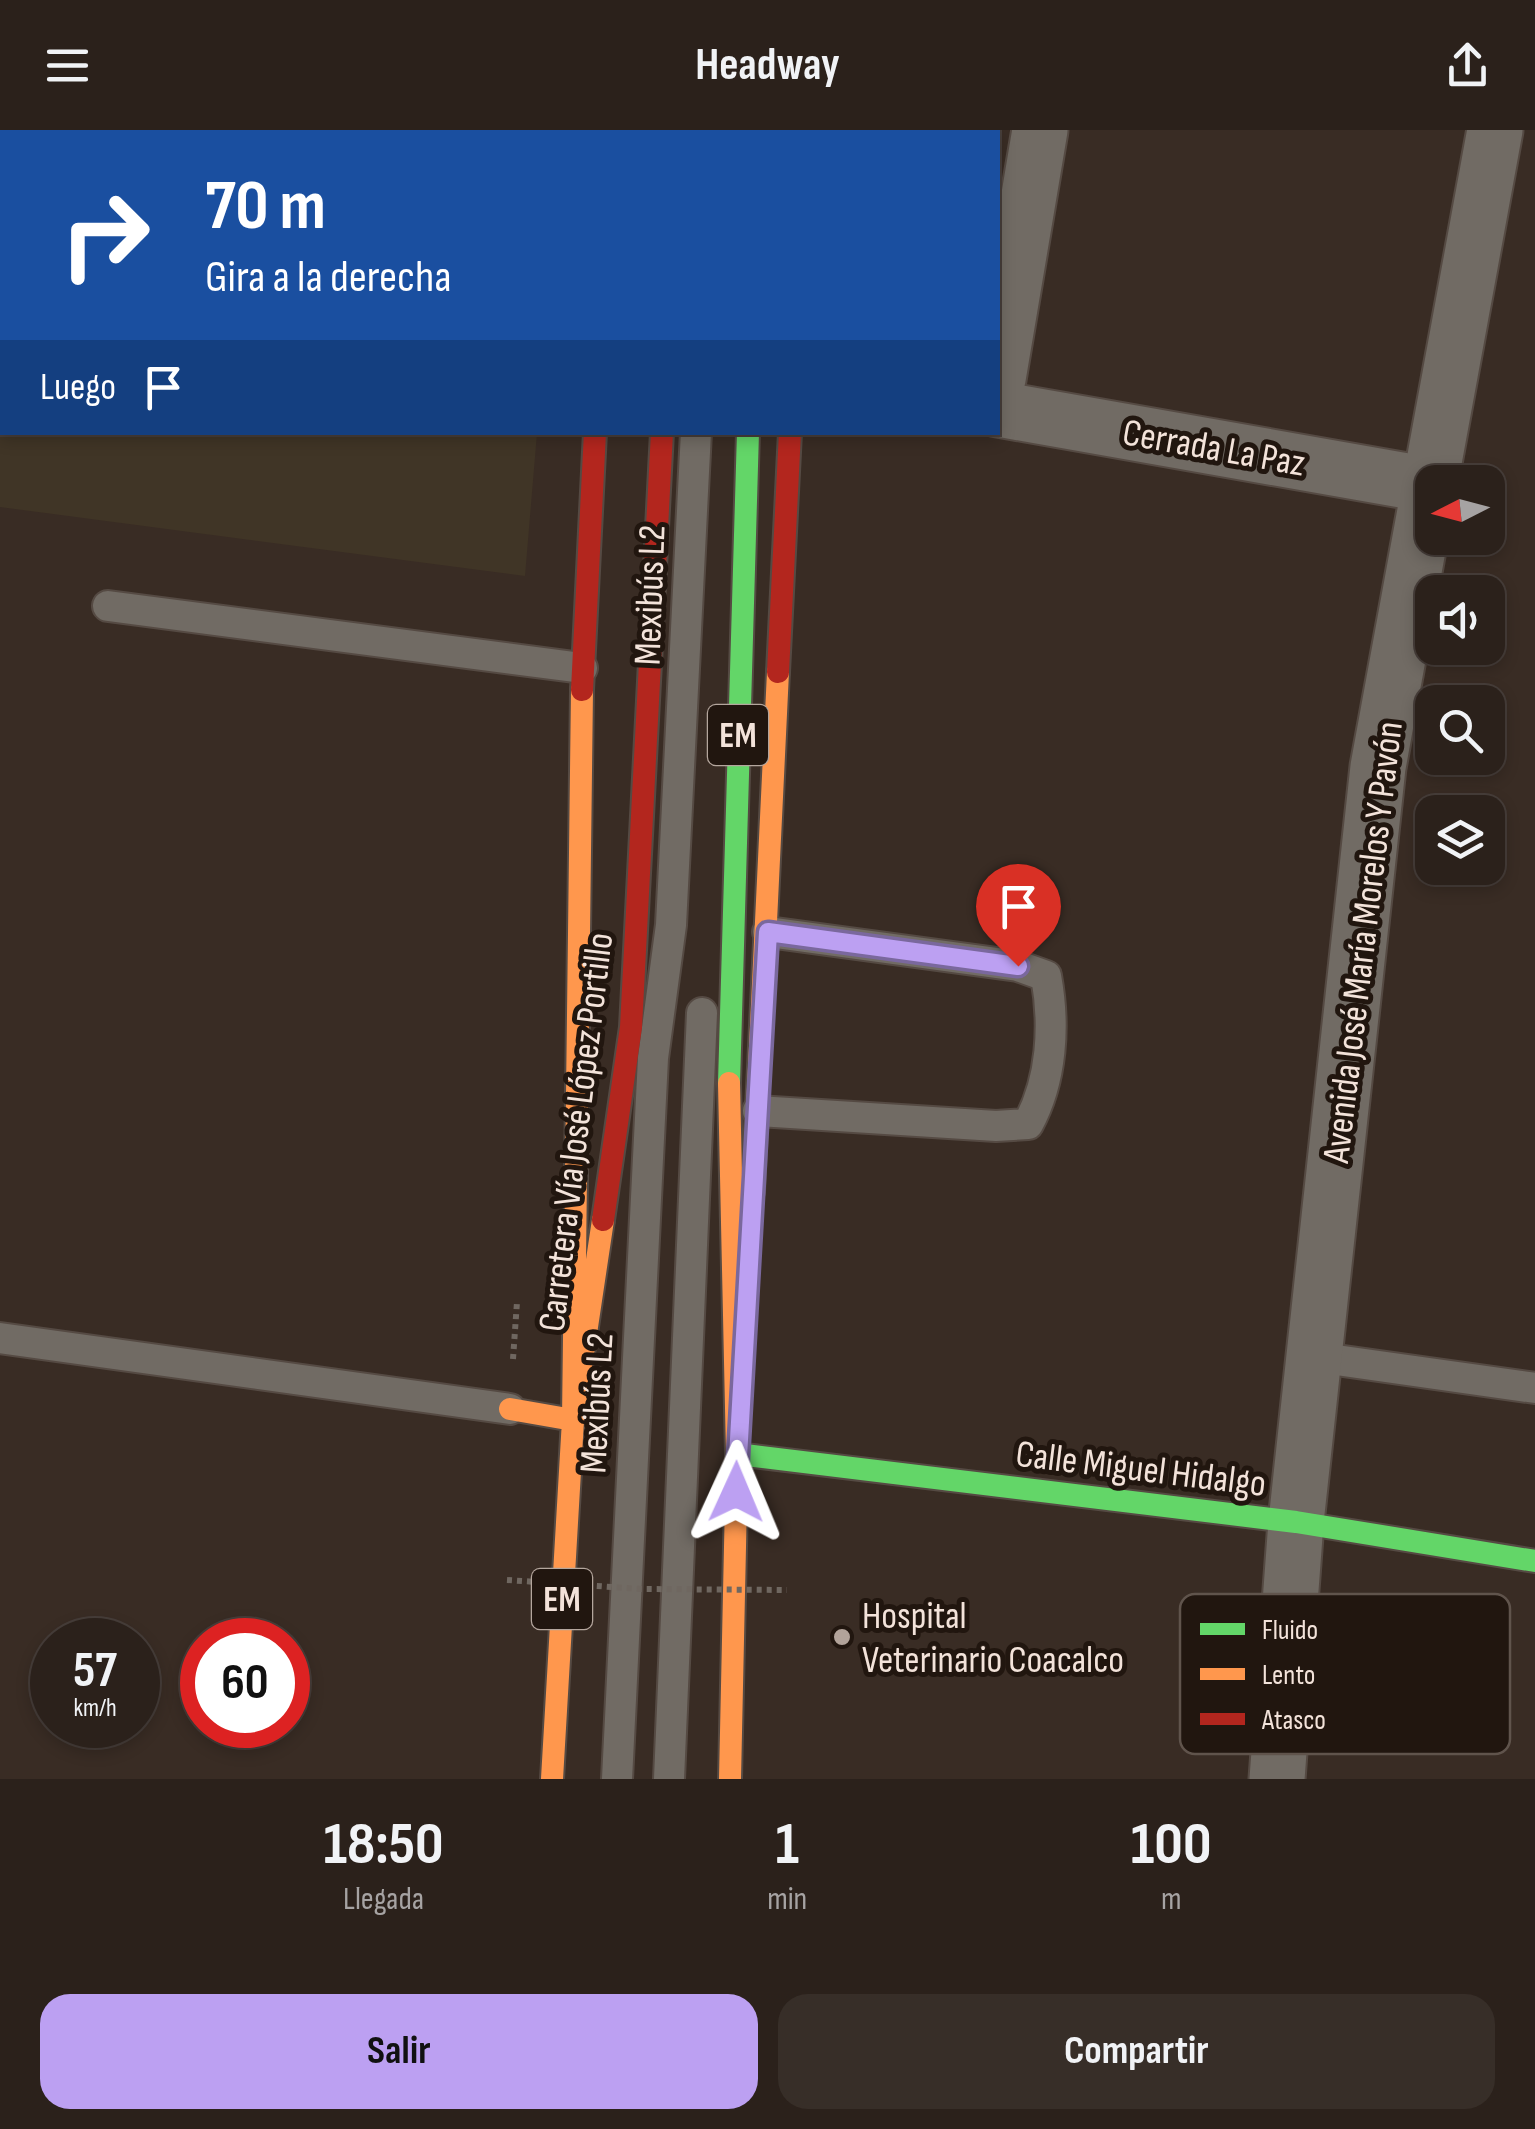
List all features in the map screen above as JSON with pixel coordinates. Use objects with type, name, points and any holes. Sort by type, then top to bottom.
[{"type":"main road","points":[[510,1409],[572,1420],[582,668],[595,435]]},
{"type":"main road","name":"Carretera Vía José López Portillo","points":[[552,1779],[572,1420],[644,1029],[662,435]]},
{"type":"main road","name":"EM","points":[[730,1779],[736,1454],[715,1038],[748,435]]},
{"type":"main road","points":[[736,1454],[768,932],[790,435]]},
{"type":"main road","name":"Calle Miguel Hidalgo","points":[[736,1454],[1296,1522],[1535,1561]]},
{"type":"street","points":[[1000,367],[1040,130]]},
{"type":"street","name":"Avenida José María Morelos Y Pavón","points":[[1434,465],[1495,130]]},
{"type":"street","name":"Cerrada La Paz","points":[[1000,409],[1415,482]]},
{"type":"street","name":"Avenida José María Morelos Y Pavón","points":[[1296,1522],[1378,767],[1417,555]]},
{"type":"street","points":[[1291,1594],[1296,1522]]},
{"type":"street","points":[[1277,1779],[1279,1754]]},
{"type":"lane","name":"Mexibús L2","points":[[617,1779],[644,1029],[671,925],[696,435]]},
{"type":"lane","name":"Mexibús L2","points":[[669,1779],[715,1038],[722,435]]},
{"type":"lane","points":[[108,606],[582,668]]},
{"type":"lane","points":[[758,1111],[996,1126],[1028,1124],[1043,1097],[1052,1011],[1046,976],[1018,966],[768,932]]},
{"type":"lane","points":[[0,1338],[510,1409]]},
{"type":"lane","points":[[1315,1357],[1535,1388]]},
{"type":"path","points":[[507,1580],[641,1590],[788,1590]]},
{"type":"shaded area","points":[[0,435],[537,435],[525,576],[0,507]]},
{"type":"traffic: fast","points":[[729,1083],[748,435]]},
{"type":"traffic: fast","points":[[739,1408],[737,1454],[1296,1522],[1535,1561]]},
{"type":"traffic: slow","points":[[753,1192],[778,672]]},
{"type":"traffic: slow","points":[[510,1409],[573,1420],[582,690]]},
{"type":"traffic: slow","points":[[729,1083],[737,1454],[730,1779]]},
{"type":"traffic: slow","points":[[552,1779],[573,1420],[603,1220]]},
{"type":"traffic: jam","points":[[582,690],[595,435]]},
{"type":"traffic: jam","points":[[603,1220],[631,1027],[662,435]]},
{"type":"traffic: jam","points":[[778,672],[790,435]]},
{"type":"place","name":"Hospital Veterinario Coacalco","points":[[842,1637]]},
{"type":"route","points":[[736,1492],[768,932],[1018,966]]}]
